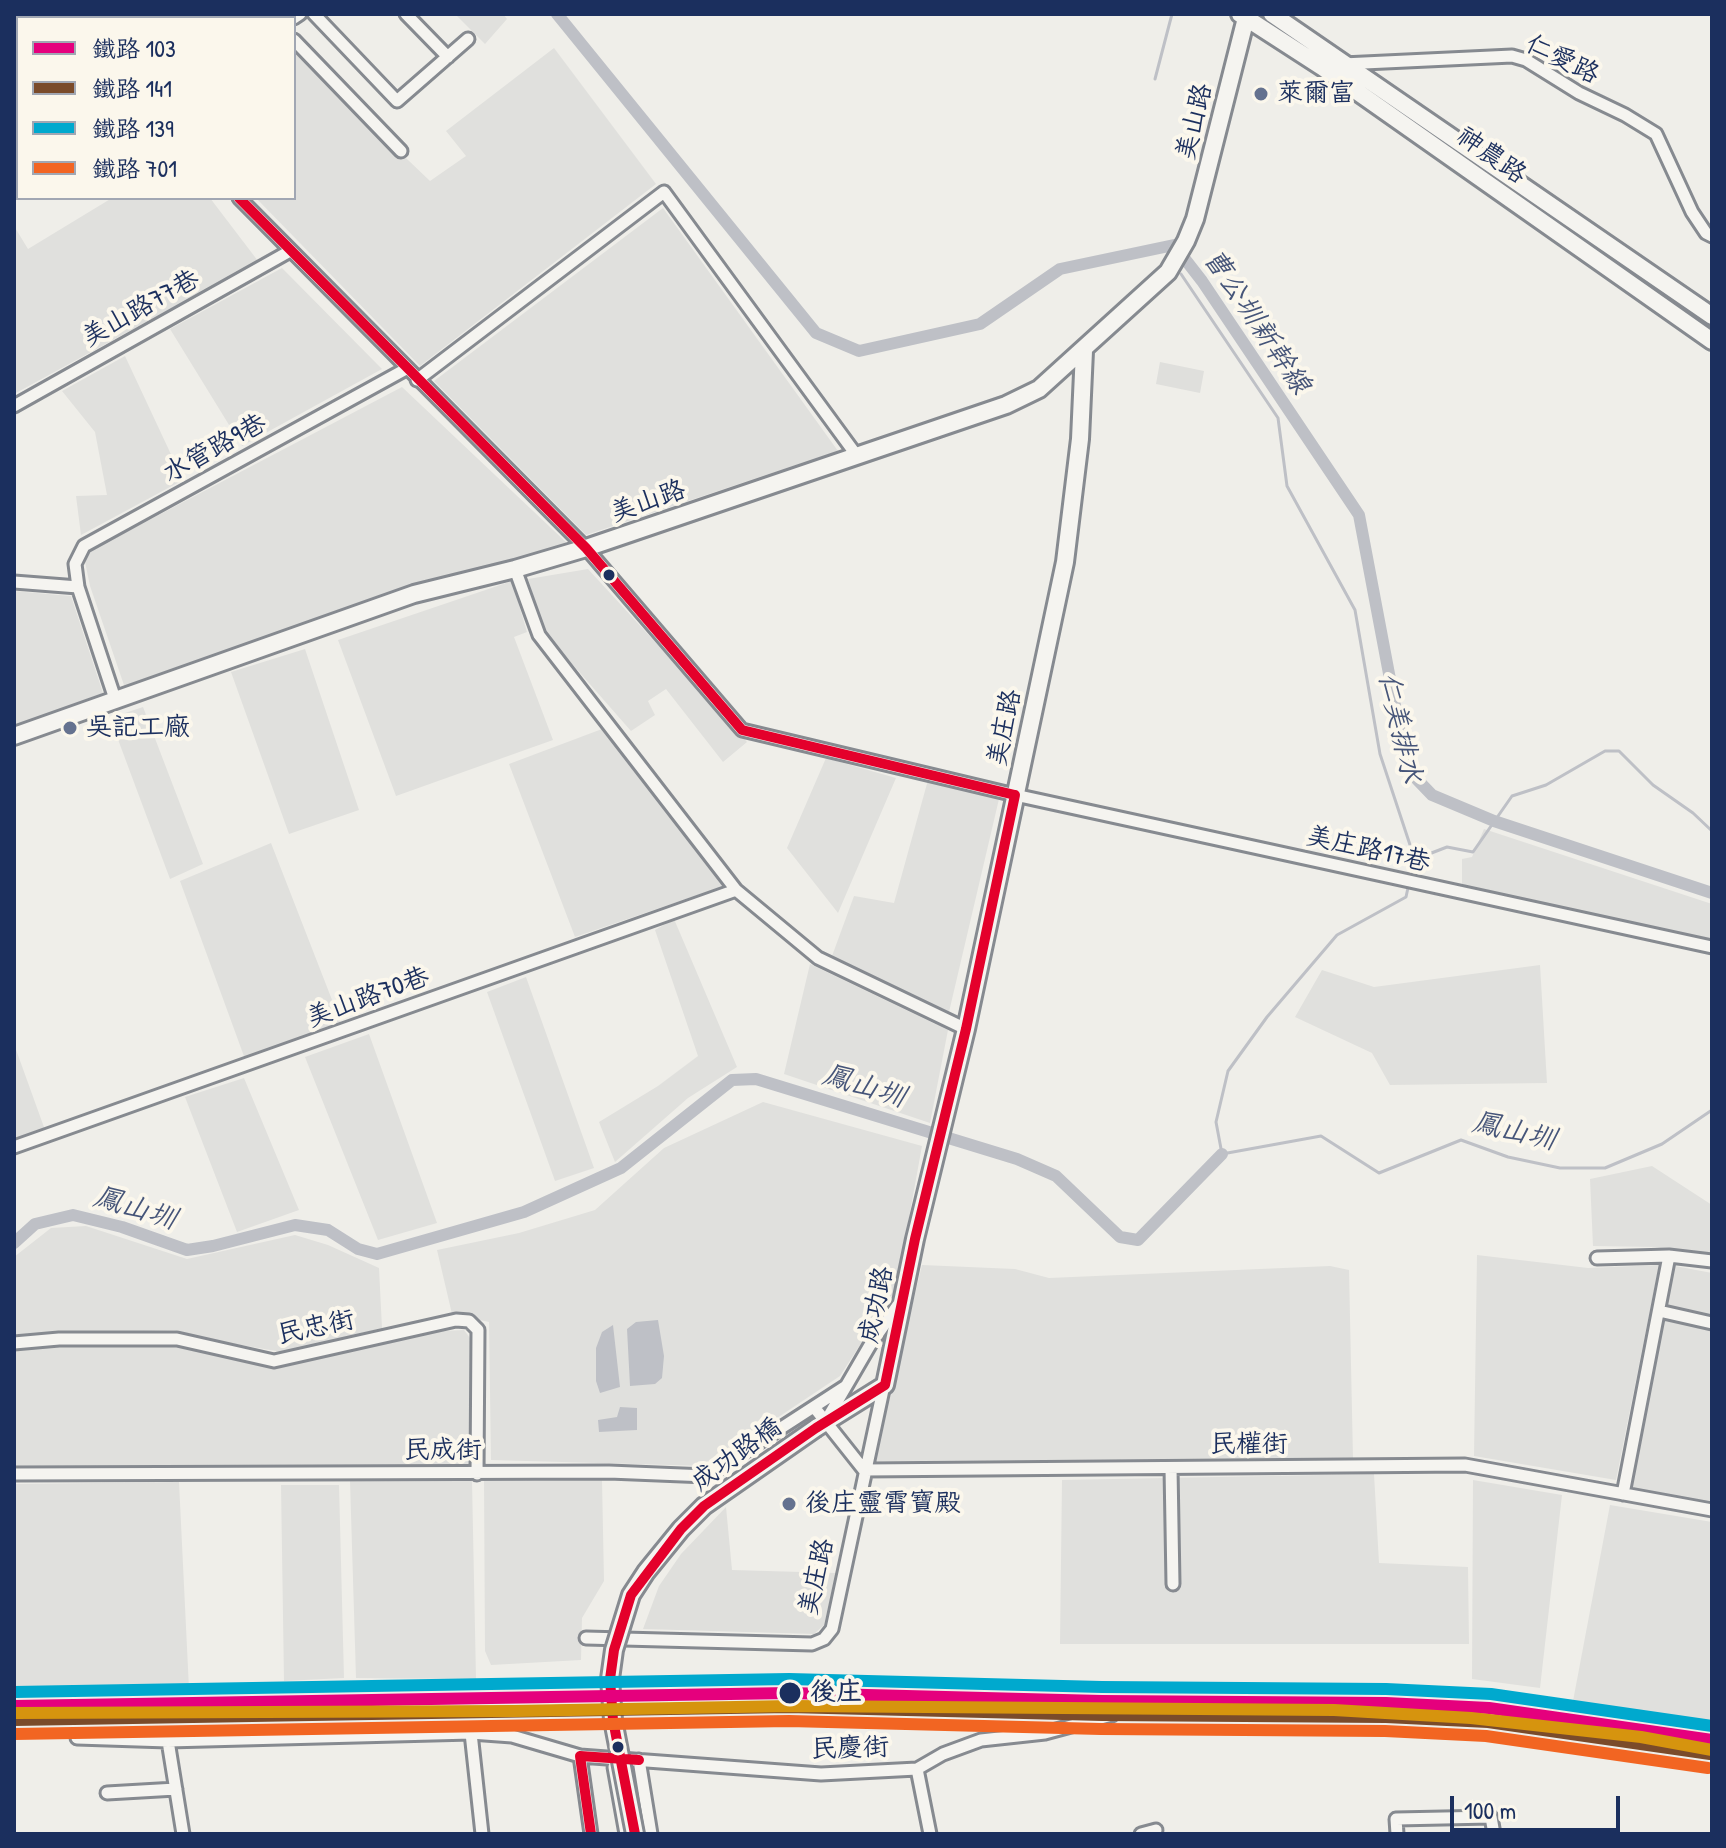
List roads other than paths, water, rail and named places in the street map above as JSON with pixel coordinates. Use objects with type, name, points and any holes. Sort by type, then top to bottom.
[{"type":"street","points":[[314,14],[397,101],[468,39]]},
{"type":"street","points":[[406,14],[448,57]]},
{"type":"street","name":"神農路","points":[[1272,14],[1712,316]]},
{"type":"street","name":"神農路","points":[[1244,15],[1712,341]]},
{"type":"street","name":"美山路","points":[[14,736],[414,594],[586,548],[1006,405],[1039,389],[1168,272],[1186,241],[1195,219],[1244,15]]},
{"type":"street","points":[[296,42],[401,151]]},
{"type":"street","name":"仁愛路","points":[[1322,67],[1347,63],[1512,56],[1526,60],[1579,93],[1656,134],[1692,212],[1706,233],[1712,236]]},
{"type":"street","points":[[417,380],[664,192],[857,456]]},
{"type":"street","name":"美庄路17巷","points":[[241,200],[586,548],[742,730],[1015,795],[1712,947]]},
{"type":"street","name":"美山路77巷","points":[[14,406],[290,251]]},
{"type":"street","name":"美庄路","points":[[935,1157],[966,1029],[1065,562],[1080,439],[1084,351]]},
{"type":"street","name":"水管路9巷","points":[[78,587],[75,564],[84,546],[406,369]]},
{"type":"street","points":[[515,569],[539,635],[736,890],[818,958],[966,1029]]},
{"type":"street","points":[[14,582],[78,587],[115,699]]},
{"type":"street","name":"美山路70巷","points":[[14,1147],[736,890]]},
{"type":"street","name":"成功路","points":[[820,1426],[885,1385],[935,1157]]},
{"type":"street","points":[[1597,1258],[1669,1256],[1712,1261]]},
{"type":"street","points":[[1623,1494],[1669,1256]]},
{"type":"street","points":[[820,1426],[903,1297]]},
{"type":"street","points":[[1659,1311],[1712,1323]]},
{"type":"street","name":"民忠街","points":[[14,1343],[59,1339],[177,1339],[274,1361],[456,1320],[469,1321],[478,1330],[477,1474]]},
{"type":"street","name":"美庄路","points":[[586,1638],[812,1644],[824,1639],[832,1629],[864,1470],[885,1385]]},
{"type":"street","name":"民成街","points":[[14,1474],[609,1472],[707,1476],[846,1386]]},
{"type":"street","points":[[814,1407],[820,1426],[864,1470]]},
{"type":"street","name":"成功路橋","points":[[635,1834],[613,1720],[610,1679],[614,1650],[631,1595],[681,1529],[704,1506],[820,1426]]},
{"type":"street","name":"民權街","points":[[864,1470],[1465,1465],[1712,1510]]},
{"type":"street","points":[[1171,1468],[1173,1584]]},
{"type":"street","name":"民慶街","points":[[77,1738],[168,1741],[471,1733],[512,1736],[580,1756],[821,1774],[917,1769],[943,1754],[981,1740],[1045,1733],[1112,1715]]},
{"type":"street","points":[[471,1733],[482,1834]]},
{"type":"street","points":[[168,1741],[183,1834]]},
{"type":"street","points":[[580,1756],[591,1834]]},
{"type":"street","points":[[613,1759],[626,1834]]},
{"type":"street","points":[[639,1760],[651,1834]]},
{"type":"street","points":[[917,1769],[930,1834]]},
{"type":"street","points":[[107,1793],[176,1789]]},
{"type":"street","points":[[1397,1834],[1396,1819],[1491,1817],[1494,1834]]},
{"type":"street","points":[[1141,1834],[1156,1830]]},
{"type":"waterway","name":"曹公圳新幹線","points":[[557,14],[816,333],[859,351],[980,324],[1060,269],[1174,245],[1202,281],[1359,515],[1407,769],[1432,795],[1494,821],[1712,893]]},
{"type":"waterway","name":"仁美排水","points":[[1155,79],[1172,14]]},
{"type":"waterway","name":"仁美排水","points":[[1181,274],[1278,418],[1287,486],[1355,610],[1380,754],[1415,860],[1411,876]]},
{"type":"waterway","points":[[1416,859],[1447,847],[1473,852],[1512,796],[1546,785],[1605,751],[1619,751],[1653,785],[1693,813],[1712,831]]},
{"type":"waterway","name":"鳳山圳","points":[[1409,883],[1406,897],[1337,935],[1267,1017],[1228,1071],[1216,1122],[1222,1154],[1321,1136],[1379,1173],[1461,1140],[1508,1157],[1560,1168],[1605,1168],[1662,1144],[1712,1110]]},
{"type":"waterway","name":"鳳山圳","points":[[14,1243],[35,1224],[73,1215],[122,1227],[187,1250],[295,1225],[328,1230],[358,1249],[377,1254],[524,1212],[621,1168],[732,1080],[756,1079],[1017,1159],[1056,1176],[1120,1237],[1138,1240],[1222,1154]]},
{"type":"rail line","name":"139","points":[[14,1692],[789,1679],[1102,1687],[1386,1689],[1491,1694],[1712,1726]]},
{"type":"rail line","name":"103","points":[[14,1706],[789,1693],[1102,1701],[1386,1703],[1489,1708],[1712,1740]]},
{"type":"rail line","name":"141","points":[[14,1720],[789,1707],[1102,1715],[1386,1717],[1488,1722],[1710,1754]]},
{"type":"rail line","name":"701","points":[[14,1734],[789,1721],[1101,1729],[1385,1731],[1486,1736],[1708,1768]]},
{"type":"place","name":"萊爾富","points":[[1261,94]]},
{"type":"place","name":"吳記工廠","points":[[70,728]]},
{"type":"place","name":"後庄靈霄寶殿","points":[[789,1504]]},
{"type":"place","name":"後庄","points":[[790,1693]]}]
